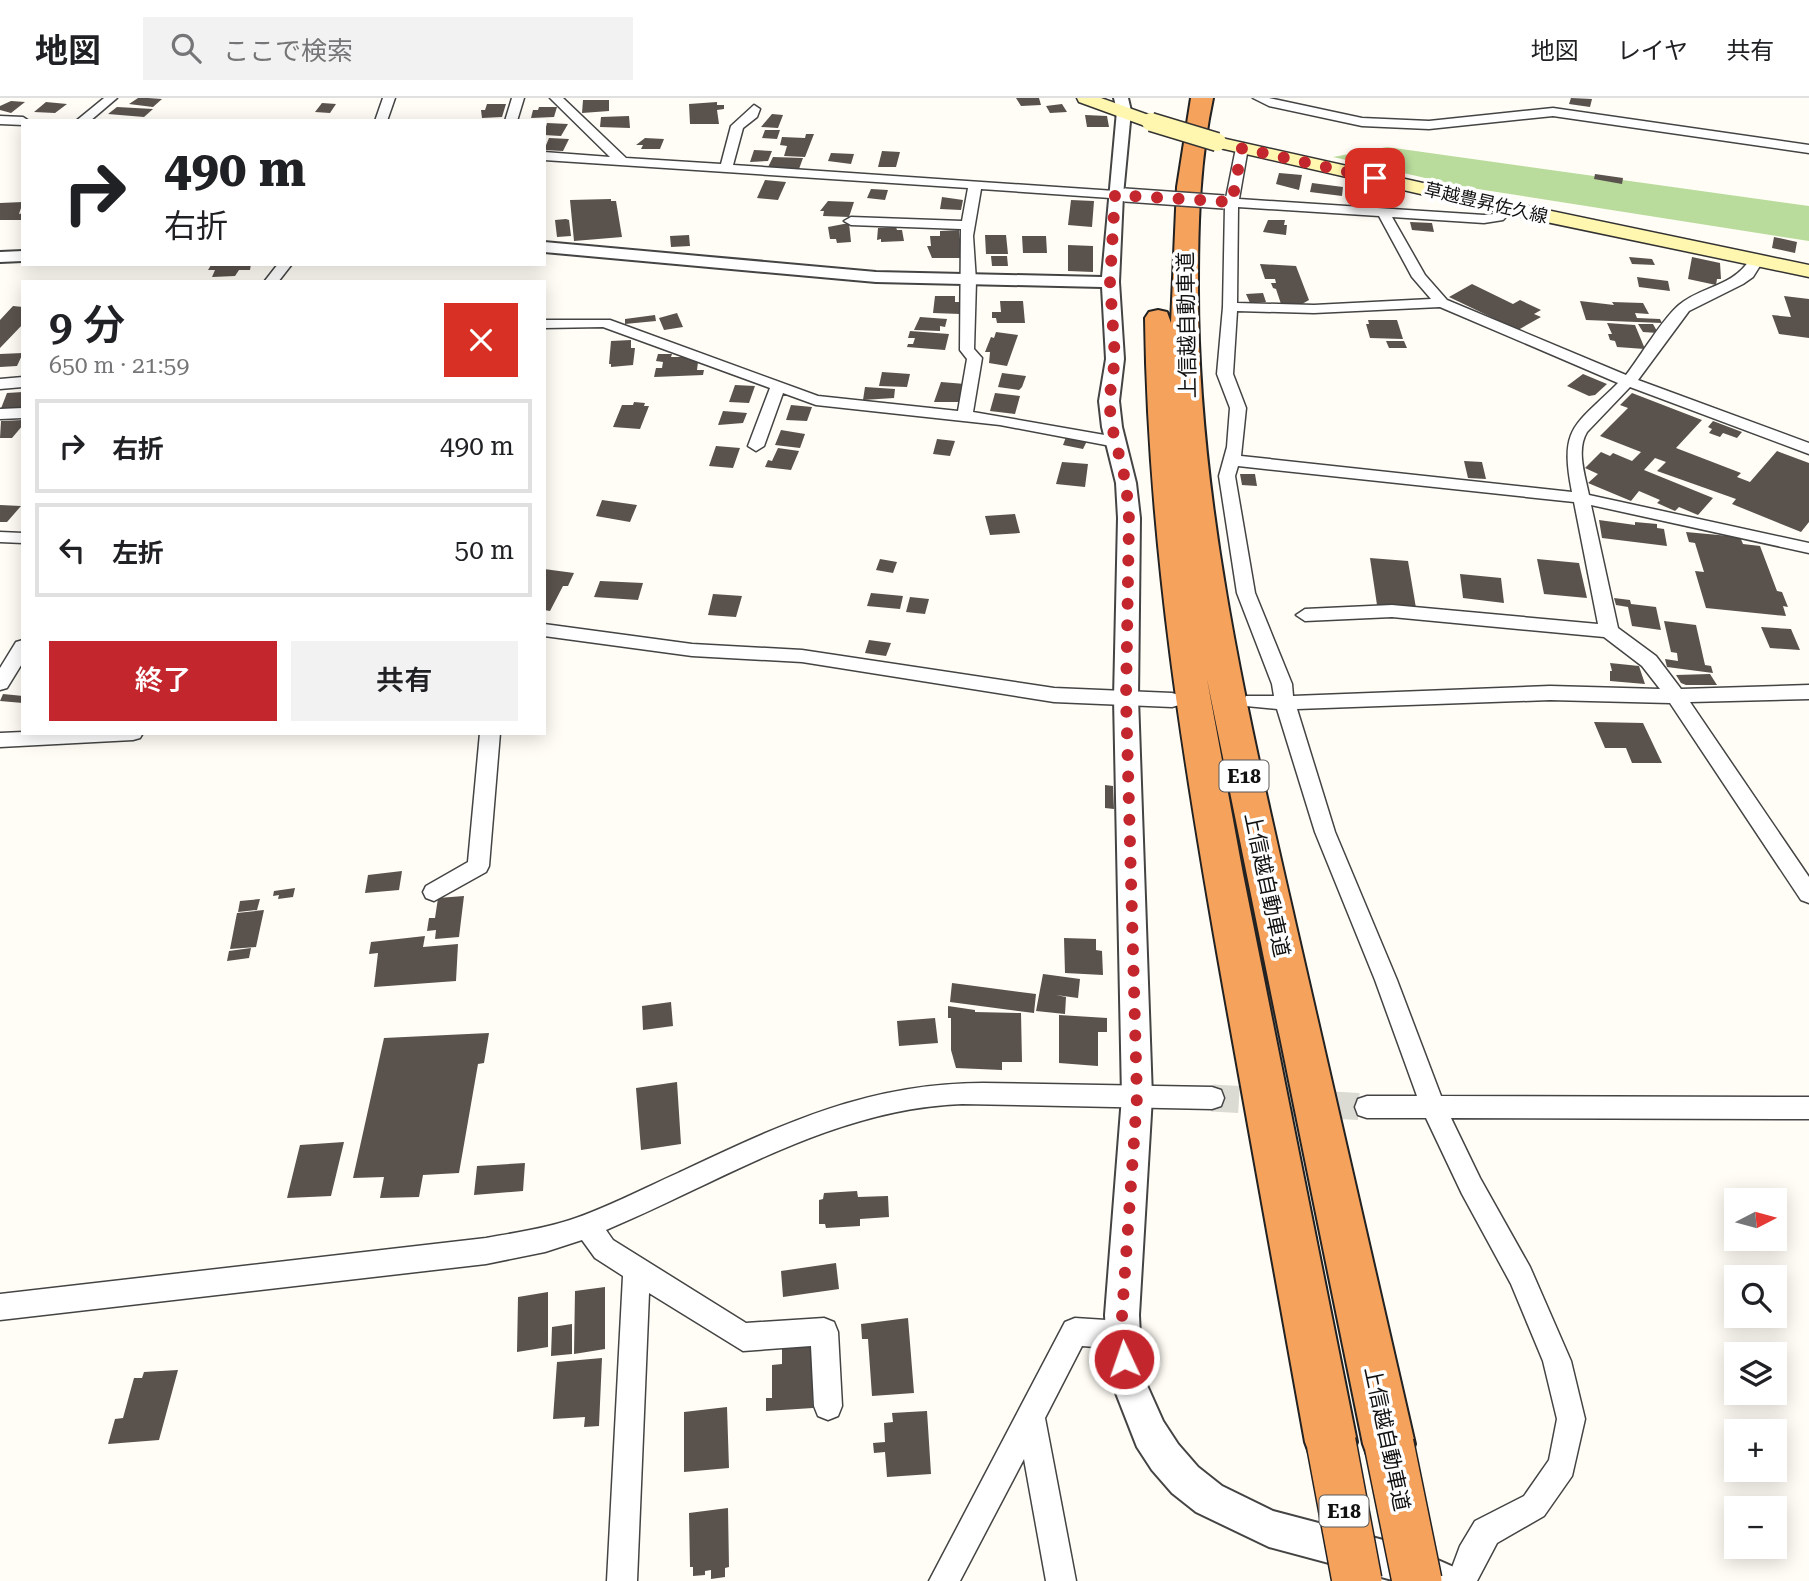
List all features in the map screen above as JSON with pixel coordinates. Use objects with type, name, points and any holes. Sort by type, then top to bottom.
[{"type":"highway","name":"上信越自動車道","points":[[1178,98],[1167,176],[1158,274],[1161,439],[1172,545],[1216,839],[1357,1581]]},
{"type":"highway","name":"上信越自動車道","points":[[1202,98],[1191,153],[1184,288],[1191,441],[1203,544],[1224,674],[1258,843],[1417,1581]]},
{"type":"main road","name":"草越豊昇佐久線","points":[[1085,98],[1122,105],[1151,122],[1242,148],[1508,208],[1809,271]]},
{"type":"street","points":[[85,119],[111,98]]},
{"type":"street","points":[[382,119],[389,98]]},
{"type":"street","points":[[512,119],[518,98]]},
{"type":"street","points":[[556,98],[623,162]]},
{"type":"street","points":[[1259,98],[1273,104],[1325,116],[1386,124],[1453,123],[1541,111],[1809,149]]},
{"type":"street","points":[[1541,111],[1544,98]]},
{"type":"street","points":[[1122,105],[1120,195],[1110,282],[1115,359],[1109,401],[1126,483],[1129,519],[1126,698],[1137,1097],[1122,1335],[1129,1383],[1150,1434],[1165,1457],[1185,1480],[1209,1499],[1269,1528],[1406,1565],[1443,1581]]},
{"type":"street","points":[[726,169],[737,126],[753,114],[754,109]]},
{"type":"street","points":[[0,120],[21,121]]},
{"type":"street","points":[[1242,148],[1228,202],[1230,307],[1225,374],[1238,408],[1235,447],[1227,476],[1246,593],[1282,684],[1285,703],[1325,832],[1386,980],[1434,1109],[1471,1186],[1521,1276],[1558,1362],[1571,1419],[1562,1466],[1534,1506],[1486,1532],[1471,1556],[1462,1581]]},
{"type":"street","points":[[546,156],[1491,219],[1508,208]]},
{"type":"street","points":[[965,416],[975,358],[967,349],[969,281],[966,236],[975,186]]},
{"type":"street","points":[[1383,212],[1419,277],[1442,303],[1627,382],[1809,449]]},
{"type":"street","points":[[851,221],[969,225]]},
{"type":"street","points":[[546,247],[841,274],[969,281],[1110,282]]},
{"type":"street","points":[[0,257],[21,256]]},
{"type":"street","points":[[1609,631],[1574,462],[1575,439],[1581,429],[1627,382],[1684,308],[1738,281],[1748,274],[1756,261]]},
{"type":"street","points":[[273,280],[283,266]]},
{"type":"street","points":[[1230,307],[1314,309],[1442,303]]},
{"type":"street","points":[[546,324],[605,323],[802,396],[835,403],[1000,420],[1116,442]]},
{"type":"street","points":[[0,384],[21,382]]},
{"type":"street","points":[[756,446],[778,387]]},
{"type":"street","points":[[0,414],[21,413]]},
{"type":"street","points":[[1231,460],[1581,498],[1809,548]]},
{"type":"street","points":[[0,537],[21,538]]},
{"type":"street","points":[[1305,614],[1392,611],[1609,631],[1649,662],[1676,696],[1809,894]]},
{"type":"street","points":[[546,630],[692,650],[802,656],[1054,695],[1172,700]]},
{"type":"street","points":[[0,683],[21,649]]},
{"type":"street","points":[[1253,701],[1285,703],[1549,693],[1676,696],[1809,692]]},
{"type":"street","points":[[0,740],[95,735]]},
{"type":"street","points":[[434,892],[478,866],[490,735]]},
{"type":"street","points":[[0,1307],[486,1251],[535,1242],[592,1224],[807,1128],[886,1102],[927,1096],[983,1094],[1212,1098]]},
{"type":"street","points":[[1367,1107],[1809,1108]]},
{"type":"street","points":[[592,1224],[595,1240],[743,1337],[824,1332],[828,1406]]},
{"type":"street","points":[[622,1581],[637,1270]]},
{"type":"street","points":[[944,1581],[1075,1332],[1122,1335]]},
{"type":"street","points":[[1030,1414],[1061,1581]]},
{"type":"green space","points":[[1387,147],[1809,206],[1809,241],[1465,187],[1333,157]]},
{"type":"building","points":[[138,98],[162,99],[153,107],[129,104]]},
{"type":"building","points":[[1016,98],[1039,98],[1041,105],[1021,106]]},
{"type":"building","points":[[1571,98],[1592,99],[1590,107],[1569,104]]},
{"type":"building","points":[[583,100],[609,100],[609,111],[582,113]]},
{"type":"building","points":[[11,101],[25,102],[11,113],[0,110],[0,106]]},
{"type":"building","points":[[46,102],[67,104],[55,113],[34,112]]},
{"type":"building","points":[[717,102],[717,105],[724,105],[724,109],[717,110],[719,124],[690,124],[689,104]]},
{"type":"building","points":[[322,103],[336,104],[330,113],[315,112]]},
{"type":"building","points":[[487,104],[506,104],[502,117],[482,118],[481,110],[485,110]]},
{"type":"building","points":[[1062,104],[1067,112],[1050,113],[1046,106]]},
{"type":"building","points":[[117,107],[153,109],[144,117],[108,114]]},
{"type":"building","points":[[539,107],[557,107],[554,117],[531,118],[533,110],[538,110]]},
{"type":"building","points":[[772,114],[783,115],[778,128],[761,127]]},
{"type":"building","points":[[1085,115],[1107,116],[1109,127],[1087,127]]},
{"type":"building","points":[[629,116],[630,128],[600,127],[601,117]]},
{"type":"building","points":[[547,123],[568,124],[561,136],[546,135]]},
{"type":"building","points":[[765,130],[780,130],[777,139],[762,138]]},
{"type":"building","points":[[806,134],[814,134],[805,157],[784,156],[787,146],[780,145],[782,137],[805,138]]},
{"type":"building","points":[[549,138],[569,139],[563,151],[546,150]]},
{"type":"building","points":[[645,138],[664,139],[660,149],[641,149],[643,145],[636,145]]},
{"type":"building","points":[[754,150],[772,151],[768,161],[750,162]]},
{"type":"building","points":[[882,151],[900,152],[896,167],[878,167]]},
{"type":"building","points":[[831,153],[854,154],[851,164],[828,161]]},
{"type":"building","points":[[773,157],[803,158],[799,169],[768,167]]},
{"type":"building","points":[[1279,173],[1302,175],[1299,190],[1276,184]]},
{"type":"building","points":[[1595,174],[1623,178],[1622,184],[1594,179]]},
{"type":"building","points":[[765,180],[786,182],[778,200],[757,198]]},
{"type":"building","points":[[1312,183],[1343,187],[1342,196],[1310,192]]},
{"type":"building","points":[[871,189],[888,190],[885,200],[867,198]]},
{"type":"building","points":[[942,197],[963,200],[961,210],[940,209]]},
{"type":"building","points":[[570,200],[616,201],[622,237],[574,241]]},
{"type":"building","points":[[1071,200],[1094,201],[1092,227],[1068,225]]},
{"type":"building","points":[[828,201],[854,202],[849,217],[823,216],[824,211],[820,211]]},
{"type":"building","points":[[21,202],[21,220],[0,220],[0,203]]},
{"type":"building","points":[[555,220],[569,220],[571,236],[557,237]]},
{"type":"building","points":[[1268,220],[1285,220],[1286,235],[1263,232]]},
{"type":"building","points":[[1410,222],[1432,223],[1434,232],[1412,230]]},
{"type":"building","points":[[849,223],[851,242],[837,243],[836,239],[830,239],[828,227]]},
{"type":"building","points":[[896,227],[897,230],[902,230],[904,241],[877,240],[878,228]]},
{"type":"building","points":[[959,230],[962,258],[932,258],[927,246],[931,246],[930,236],[940,236],[940,231]]},
{"type":"building","points":[[689,235],[690,246],[671,247],[670,236]]},
{"type":"building","points":[[985,235],[1006,235],[1008,254],[986,254]]},
{"type":"building","points":[[1022,236],[1046,236],[1047,253],[1023,253]]},
{"type":"building","points":[[1774,237],[1797,242],[1795,253],[1772,248]]},
{"type":"building","points":[[1068,245],[1093,246],[1093,272],[1068,271]]},
{"type":"building","points":[[991,256],[1007,256],[1008,266],[992,266]]},
{"type":"building","points":[[1629,257],[1652,259],[1655,265],[1632,264]]},
{"type":"building","points":[[1692,257],[1720,263],[1721,279],[1717,279],[1716,285],[1688,279]]},
{"type":"building","points":[[1260,264],[1296,266],[1309,300],[1302,304],[1281,304],[1271,283],[1276,283],[1275,279],[1265,279]]},
{"type":"building","points":[[210,266],[251,266],[250,270],[239,270],[235,276],[212,277],[215,270],[208,270]]},
{"type":"building","points":[[1637,277],[1668,281],[1670,291],[1639,287]]},
{"type":"building","points":[[1472,284],[1513,304],[1520,300],[1541,310],[1534,314],[1541,317],[1518,330],[1449,297]]},
{"type":"building","points":[[1263,293],[1266,302],[1250,303],[1246,294]]},
{"type":"building","points":[[935,296],[955,296],[955,302],[961,302],[960,314],[933,313]]},
{"type":"building","points":[[1784,296],[1809,299],[1809,338],[1779,334],[1772,315],[1791,317]]},
{"type":"building","points":[[1000,301],[1023,301],[1025,323],[997,323],[996,318],[992,318],[992,312],[1001,312]]},
{"type":"building","points":[[1580,301],[1614,305],[1612,302],[1643,303],[1649,314],[1635,313],[1637,318],[1660,319],[1662,323],[1586,320]]},
{"type":"building","points":[[13,306],[21,307],[21,326],[0,348],[0,320]]},
{"type":"building","points":[[677,313],[683,327],[664,330],[659,318]]},
{"type":"building","points":[[655,315],[656,321],[625,324],[625,319]]},
{"type":"building","points":[[920,317],[947,319],[945,327],[940,326],[940,331],[914,330]]},
{"type":"building","points":[[1368,320],[1397,320],[1403,339],[1370,338],[1366,324],[1369,324]]},
{"type":"building","points":[[1607,323],[1635,325],[1645,349],[1617,347],[1615,341],[1610,340],[1608,334],[1612,334]]},
{"type":"building","points":[[1638,324],[1653,324],[1658,333],[1643,332]]},
{"type":"building","points":[[910,331],[949,334],[945,350],[907,347],[908,344],[913,344],[915,338],[908,338]]},
{"type":"building","points":[[996,332],[1018,335],[1007,366],[989,363],[990,352],[985,352]]},
{"type":"building","points":[[631,340],[631,348],[635,348],[633,365],[611,367],[611,341]]},
{"type":"building","points":[[1386,341],[1404,341],[1407,348],[1389,348]]},
{"type":"building","points":[[21,353],[21,357],[17,366],[0,367],[0,354]]},
{"type":"building","points":[[658,354],[672,354],[671,357],[684,357],[698,362],[697,370],[704,370],[703,375],[654,377],[656,368],[662,368],[663,362],[656,361]]},
{"type":"building","points":[[882,372],[910,374],[907,387],[879,386]]},
{"type":"building","points":[[1002,373],[1026,376],[1022,387],[1019,390],[998,387]]},
{"type":"building","points":[[1583,374],[1607,384],[1595,395],[1589,396],[1567,386]]},
{"type":"building","points":[[941,382],[965,384],[959,402],[934,402]]},
{"type":"building","points":[[735,385],[755,386],[749,403],[729,402]]},
{"type":"building","points":[[865,387],[895,389],[894,398],[863,400]]},
{"type":"building","points":[[21,392],[21,410],[0,411],[7,393]]},
{"type":"building","points":[[995,393],[1020,396],[1015,414],[990,411]]},
{"type":"building","points":[[1632,393],[1702,420],[1676,448],[1741,473],[1737,477],[1750,482],[1777,451],[1809,463],[1809,522],[1801,532],[1732,504],[1736,499],[1657,471],[1666,462],[1655,458],[1644,470],[1713,498],[1698,515],[1679,507],[1675,511],[1657,503],[1660,500],[1639,491],[1631,501],[1588,483],[1598,474],[1585,468],[1601,452],[1610,456],[1613,453],[1632,461],[1641,452],[1600,436],[1628,408],[1620,405]]},
{"type":"building","points":[[634,402],[649,406],[640,429],[613,427],[622,405],[633,405]]},
{"type":"building","points":[[791,405],[812,407],[807,421],[786,420]]},
{"type":"building","points":[[723,411],[747,413],[743,423],[718,425]]},
{"type":"building","points":[[21,420],[21,427],[12,438],[0,438],[1,421]]},
{"type":"building","points":[[1713,421],[1742,432],[1737,438],[1723,433],[1720,437],[1709,433],[1712,429],[1708,427]]},
{"type":"building","points":[[781,430],[805,434],[800,448],[775,445]]},
{"type":"building","points":[[1066,437],[1087,441],[1083,449],[1063,445]]},
{"type":"building","points":[[937,439],[955,441],[950,456],[933,454]]},
{"type":"building","points":[[716,446],[740,448],[733,468],[709,466]]},
{"type":"building","points":[[778,448],[799,451],[791,470],[765,467],[768,460],[772,461]]},
{"type":"building","points":[[1464,461],[1482,462],[1486,479],[1468,478]]},
{"type":"building","points":[[1062,462],[1088,464],[1085,487],[1056,484]]},
{"type":"building","points":[[1240,474],[1255,474],[1257,486],[1242,485]]},
{"type":"building","points":[[602,500],[637,505],[630,522],[596,516]]},
{"type":"building","points":[[0,505],[21,506],[7,522],[0,522]]},
{"type":"building","points":[[1015,514],[1020,533],[990,535],[985,516]]},
{"type":"building","points":[[1599,520],[1635,525],[1635,522],[1657,524],[1657,528],[1664,529],[1667,546],[1602,538]]},
{"type":"building","points":[[1686,532],[1740,537],[1743,544],[1760,546],[1777,591],[1782,592],[1788,607],[1783,606],[1786,616],[1706,608],[1695,571],[1704,572],[1695,543],[1689,542]]},
{"type":"building","points":[[1370,558],[1408,561],[1416,608],[1377,605]]},
{"type":"building","points":[[880,559],[897,562],[893,573],[876,570]]},
{"type":"building","points":[[1537,559],[1579,563],[1587,598],[1544,594]]},
{"type":"building","points":[[546,569],[574,573],[568,586],[563,586],[550,611],[546,610]]},
{"type":"building","points":[[1460,574],[1501,578],[1504,603],[1463,598]]},
{"type":"building","points":[[600,581],[643,583],[638,600],[594,597]]},
{"type":"building","points":[[871,593],[903,596],[900,609],[867,606]]},
{"type":"building","points":[[713,594],[742,596],[736,617],[708,615]]},
{"type":"building","points":[[910,597],[929,599],[925,614],[906,612]]},
{"type":"building","points":[[1614,598],[1630,600],[1631,604],[1656,607],[1661,630],[1632,626],[1628,607],[1616,605]]},
{"type":"building","points":[[1664,621],[1696,625],[1705,665],[1711,666],[1713,673],[1667,667],[1665,659],[1678,661],[1677,653],[1671,652]]},
{"type":"building","points":[[1761,627],[1791,629],[1800,650],[1770,648]]},
{"type":"building","points":[[869,640],[891,643],[886,656],[865,653]]},
{"type":"building","points":[[1610,663],[1639,666],[1645,684],[1610,681]]},
{"type":"building","points":[[1710,674],[1717,685],[1686,685],[1681,683],[1676,675]]},
{"type":"building","points":[[3,694],[21,696],[21,703],[0,701]]},
{"type":"building","points":[[1594,722],[1643,723],[1662,763],[1632,763],[1626,748],[1605,748]]},
{"type":"building","points":[[1105,785],[1113,786],[1114,809],[1105,808]]},
{"type":"building","points":[[402,871],[399,890],[365,893],[368,875]]},
{"type":"building","points":[[295,888],[293,897],[278,899],[279,895],[273,896],[274,891]]},
{"type":"building","points":[[464,896],[459,937],[435,939],[436,930],[427,931],[429,918],[435,918],[438,898]]},
{"type":"building","points":[[260,899],[257,910],[238,912],[240,901]]},
{"type":"building","points":[[264,910],[256,947],[230,949],[237,913]]},
{"type":"building","points":[[425,936],[423,947],[458,944],[456,981],[374,987],[378,953],[369,954],[371,942]]},
{"type":"building","points":[[1064,938],[1096,939],[1096,950],[1102,951],[1103,975],[1065,973]]},
{"type":"building","points":[[251,948],[249,958],[227,961],[229,951]]},
{"type":"building","points":[[1043,974],[1080,979],[1078,998],[1056,995],[1066,997],[1065,1014],[1036,1011]]},
{"type":"building","points":[[952,983],[1036,994],[1034,1013],[950,1002]]},
{"type":"building","points":[[671,1002],[673,1026],[643,1030],[642,1006]]},
{"type":"building","points":[[948,1006],[975,1012],[1021,1013],[1022,1062],[1002,1062],[1002,1070],[956,1068],[951,1050],[951,1018],[948,1018]]},
{"type":"building","points":[[1059,1015],[1107,1018],[1107,1032],[1098,1032],[1098,1066],[1059,1063]]},
{"type":"building","points":[[935,1018],[938,1043],[899,1046],[897,1021]]},
{"type":"building","points":[[489,1033],[484,1063],[478,1064],[459,1173],[423,1175],[419,1197],[380,1198],[384,1177],[353,1178],[384,1038]]},
{"type":"building","points":[[677,1082],[681,1144],[641,1150],[636,1088]]},
{"type":"building","points":[[344,1142],[331,1196],[287,1198],[300,1145]]},
{"type":"building","points":[[525,1163],[523,1191],[474,1195],[477,1166]]},
{"type":"building","points":[[857,1191],[858,1197],[888,1196],[889,1217],[860,1219],[860,1226],[826,1228],[825,1224],[819,1224],[819,1200],[823,1199],[824,1193]]},
{"type":"building","points":[[836,1263],[839,1289],[783,1297],[781,1271]]},
{"type":"building","points":[[605,1287],[605,1349],[574,1354],[575,1291]]},
{"type":"building","points":[[548,1292],[548,1347],[517,1352],[518,1297]]},
{"type":"building","points":[[908,1318],[914,1393],[872,1396],[868,1339],[862,1339],[861,1324]]},
{"type":"building","points":[[572,1324],[572,1354],[551,1356],[552,1327]]},
{"type":"building","points":[[811,1346],[813,1408],[766,1411],[766,1398],[772,1398],[772,1365],[782,1364],[782,1348]]},
{"type":"building","points":[[602,1358],[599,1426],[584,1427],[585,1417],[553,1419],[557,1362]]},
{"type":"building","points":[[178,1370],[159,1440],[108,1444],[115,1419],[123,1418],[134,1378],[142,1378],[144,1372]]},
{"type":"building","points":[[727,1407],[729,1468],[684,1472],[684,1412]]},
{"type":"building","points":[[927,1411],[931,1474],[887,1477],[885,1452],[874,1453],[873,1443],[885,1442],[884,1423],[893,1422],[892,1413]]},
{"type":"building","points":[[728,1508],[729,1567],[725,1568],[725,1577],[711,1579],[711,1570],[705,1571],[705,1575],[693,1576],[693,1567],[690,1567],[689,1513]]},
{"type":"tunnel","points":[[1212,1098],[1367,1107]]},
{"type":"route","points":[[1124,1359],[1122,1315],[1137,1097],[1126,698],[1129,519],[1126,483],[1112,427],[1109,401],[1115,359],[1110,282],[1115,195],[1232,202],[1242,148],[1375,178]]}]
